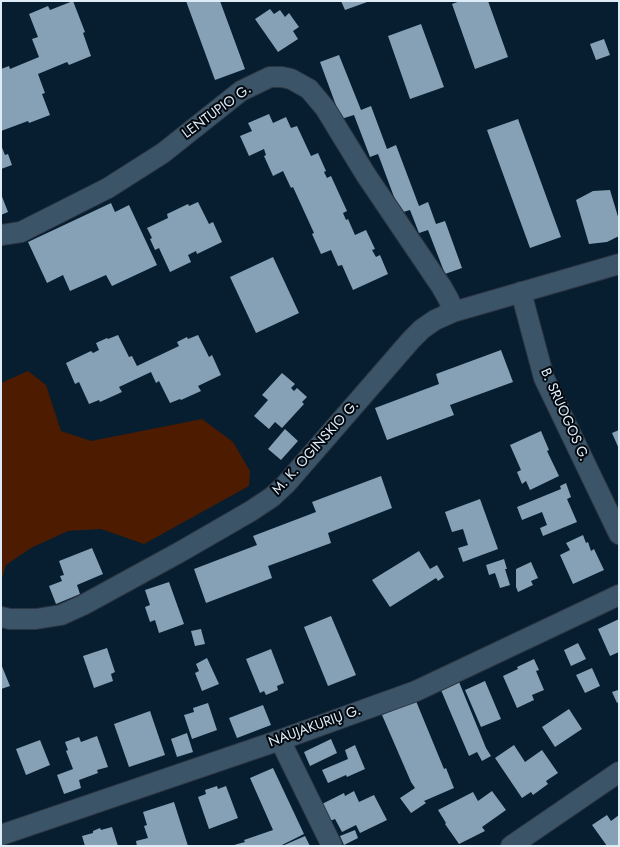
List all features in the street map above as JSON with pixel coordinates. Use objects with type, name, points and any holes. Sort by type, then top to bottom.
[{"type":"street","name":"LENTUPIO G.","points":[[1,235],[20,232],[108,188],[163,152],[241,91],[270,77],[282,77],[309,89],[325,108],[366,175],[441,286],[449,300],[452,312]]},
{"type":"street","name":"M. K. OGINSKIO G.","points":[[1,617],[10,619],[36,619],[61,615],[174,555],[251,511],[272,497],[286,484],[411,340],[422,329],[435,320],[452,312],[619,264]]},
{"type":"street","name":"B. SRUOGOS G.","points":[[522,292],[544,378],[619,534]]},
{"type":"street","name":"NAUJAKURIŲ G.","points":[[1,835],[280,740],[416,691],[619,595]]},
{"type":"street","points":[[280,740],[332,846]]},
{"type":"street","points":[[511,846],[619,772]]},
{"type":"shaded area","points":[[28,371],[46,385],[61,431],[91,441],[202,419],[233,442],[250,471],[249,486],[144,544],[101,529],[68,531],[31,548],[6,565],[1,582],[1,383]]},
{"type":"building","points":[[73,1],[85,32],[83,33],[91,56],[69,65],[67,62],[38,74],[45,93],[42,94],[50,115],[1,131],[1,69],[9,66],[10,69],[39,57],[32,39],[38,37],[29,14],[48,6],[50,10]]},
{"type":"building","points":[[186,1],[220,1],[245,69],[215,80]]},
{"type":"building","points":[[341,1],[370,1],[345,10]]},
{"type":"building","points":[[460,1],[488,1],[508,57],[475,69],[452,4]]},
{"type":"building","points":[[270,9],[274,14],[280,10],[285,17],[289,13],[299,27],[293,31],[298,39],[278,52],[255,19]]},
{"type":"building","points":[[421,24],[444,87],[410,99],[388,36]]},
{"type":"building","points":[[604,39],[610,55],[596,60],[590,44]]},
{"type":"building","points":[[339,55],[361,110],[371,106],[387,149],[396,145],[419,206],[428,202],[436,224],[445,221],[462,268],[445,274],[428,230],[419,233],[410,210],[400,213],[378,154],[370,157],[354,115],[341,119],[320,62]]},
{"type":"building","points":[[269,114],[273,123],[286,117],[291,128],[297,126],[311,156],[318,153],[326,171],[324,172],[327,178],[331,176],[347,211],[343,213],[346,220],[348,219],[355,235],[366,230],[375,249],[372,250],[376,257],[380,255],[388,274],[353,290],[342,265],[338,266],[331,250],[321,254],[312,234],[314,233],[293,187],[291,188],[283,171],[273,176],[264,156],[266,155],[264,149],[249,156],[240,136],[252,131],[248,123]]},
{"type":"building","points":[[518,119],[561,237],[530,248],[487,130]]},
{"type":"building","points":[[1,145],[5,155],[8,154],[12,165],[1,169]]},
{"type":"building","points":[[610,190],[619,220],[619,236],[607,242],[589,244],[576,200],[593,191]]},
{"type":"building","points":[[1,194],[8,212],[1,215]]},
{"type":"building","points":[[198,202],[209,224],[213,222],[222,242],[197,254],[196,251],[188,255],[191,262],[170,272],[159,248],[155,250],[150,239],[152,238],[147,228],[168,218],[167,214],[188,204],[189,206]]},
{"type":"building","points":[[111,203],[115,212],[129,205],[157,265],[112,286],[106,275],[70,291],[63,275],[47,283],[28,242]]},
{"type":"building","points":[[273,257],[299,313],[256,333],[230,277]]},
{"type":"building","points":[[118,335],[129,357],[132,356],[137,366],[179,346],[177,342],[187,337],[188,339],[198,335],[209,357],[212,355],[221,375],[198,386],[201,391],[170,403],[159,381],[156,383],[151,372],[119,387],[122,392],[100,402],[99,400],[89,404],[79,382],[75,384],[66,363],[91,351],[93,353],[99,350],[96,343]]},
{"type":"building","points":[[501,350],[513,382],[450,405],[454,415],[387,440],[375,408],[439,384],[436,374]]},
{"type":"building","points":[[282,373],[295,384],[291,388],[294,391],[297,388],[307,397],[302,402],[304,404],[282,428],[275,422],[269,429],[254,416],[268,400],[262,395]]},
{"type":"building","points":[[285,429],[298,441],[281,460],[268,449]]},
{"type":"building","points":[[619,430],[619,449],[612,433]]},
{"type":"building","points":[[541,431],[549,450],[547,451],[559,476],[530,490],[526,481],[522,484],[517,472],[521,470],[510,445]]},
{"type":"building","points":[[381,476],[392,508],[328,533],[331,543],[268,566],[272,578],[206,603],[194,569],[257,545],[253,536],[316,512],[312,502]]},
{"type":"building","points":[[566,483],[571,497],[567,499],[577,522],[543,536],[540,528],[547,525],[542,512],[522,520],[517,507],[561,489],[560,486]]},
{"type":"building","points":[[480,499],[498,549],[463,562],[458,548],[468,545],[463,529],[452,532],[445,512]]},
{"type":"building","points":[[583,535],[586,543],[588,542],[591,551],[594,549],[604,570],[573,584],[560,555],[570,550],[566,543]]},
{"type":"building","points":[[92,548],[103,574],[77,585],[80,594],[56,604],[49,586],[62,581],[60,576],[64,575],[59,561]]},
{"type":"building","points":[[419,551],[430,569],[437,565],[444,577],[438,581],[436,578],[390,607],[372,580]]},
{"type":"building","points":[[504,559],[507,569],[505,569],[510,585],[500,588],[495,573],[489,575],[486,565]]},
{"type":"building","points":[[531,562],[538,578],[531,581],[533,585],[518,592],[516,587],[516,569]]},
{"type":"building","points":[[169,582],[184,624],[159,633],[155,620],[150,622],[145,607],[150,605],[145,590]]},
{"type":"building","points":[[331,616],[356,675],[328,686],[304,627]]},
{"type":"building","points":[[619,619],[619,652],[610,656],[598,629]]},
{"type":"building","points":[[201,629],[205,644],[195,646],[191,631]]},
{"type":"building","points":[[578,643],[586,659],[571,666],[564,650]]},
{"type":"building","points":[[107,648],[115,672],[111,674],[113,681],[94,688],[83,656]]},
{"type":"building","points":[[271,649],[284,683],[277,686],[278,690],[266,695],[264,691],[260,693],[246,659]]},
{"type":"building","points":[[207,658],[219,684],[202,691],[195,673],[199,671],[196,664]]},
{"type":"building","points":[[534,659],[539,670],[536,671],[544,690],[532,695],[534,700],[517,708],[503,676]]},
{"type":"building","points":[[1,664],[10,686],[1,689]]},
{"type":"building","points":[[592,668],[600,686],[585,693],[576,675]]},
{"type":"building","points":[[485,681],[501,719],[481,727],[465,690]]},
{"type":"building","points":[[459,682],[486,748],[491,756],[482,761],[477,752],[469,756],[441,690]]},
{"type":"building","points":[[618,690],[619,702],[617,703],[612,692]]},
{"type":"building","points":[[416,701],[444,769],[446,768],[454,788],[424,801],[426,803],[411,813],[400,798],[415,788],[382,715]]},
{"type":"building","points":[[208,703],[217,730],[192,739],[184,715],[194,712],[193,708]]},
{"type":"building","points":[[263,705],[271,725],[237,738],[229,718]]},
{"type":"building","points":[[569,709],[582,729],[555,747],[542,727]]},
{"type":"building","points":[[150,711],[165,755],[129,767],[114,724]]},
{"type":"building","points":[[187,733],[193,752],[177,757],[171,739]]},
{"type":"building","points":[[97,736],[108,767],[97,770],[98,773],[79,780],[81,788],[64,794],[57,775],[73,769],[66,751],[68,750],[65,742],[79,737],[81,742]]},
{"type":"building","points":[[331,739],[337,753],[310,766],[304,752]]},
{"type":"building","points":[[40,740],[50,765],[26,775],[16,749]]},
{"type":"building","points":[[355,745],[365,769],[328,783],[322,770],[348,759],[345,750]]},
{"type":"building","points":[[514,745],[525,762],[542,750],[558,773],[546,781],[548,784],[533,795],[531,792],[522,798],[495,758]]},
{"type":"building","points":[[273,768],[304,834],[280,846],[235,846],[234,845],[245,842],[244,840],[273,830],[250,778]]},
{"type":"building","points":[[217,786],[218,789],[226,786],[238,818],[209,829],[198,797],[206,794],[205,790]]},
{"type":"building","points":[[354,791],[359,802],[374,795],[387,820],[360,833],[356,825],[342,832],[335,819],[330,821],[322,804],[344,793],[345,796]]},
{"type":"building","points":[[492,791],[506,810],[482,827],[485,831],[459,844],[445,824],[446,823],[438,810],[473,792],[478,801]]},
{"type":"building","points":[[174,802],[188,846],[137,846],[136,841],[148,838],[144,826],[147,825],[143,812]]},
{"type":"building","points":[[607,815],[611,821],[619,815],[619,846],[607,846],[592,825]]},
{"type":"building","points":[[112,827],[118,846],[85,846],[82,836],[93,833],[93,831],[100,828],[101,830]]},
{"type":"building","points":[[355,830],[358,838],[344,845],[340,836]]},
{"type":"building","points":[[305,836],[310,846],[282,846]]}]
